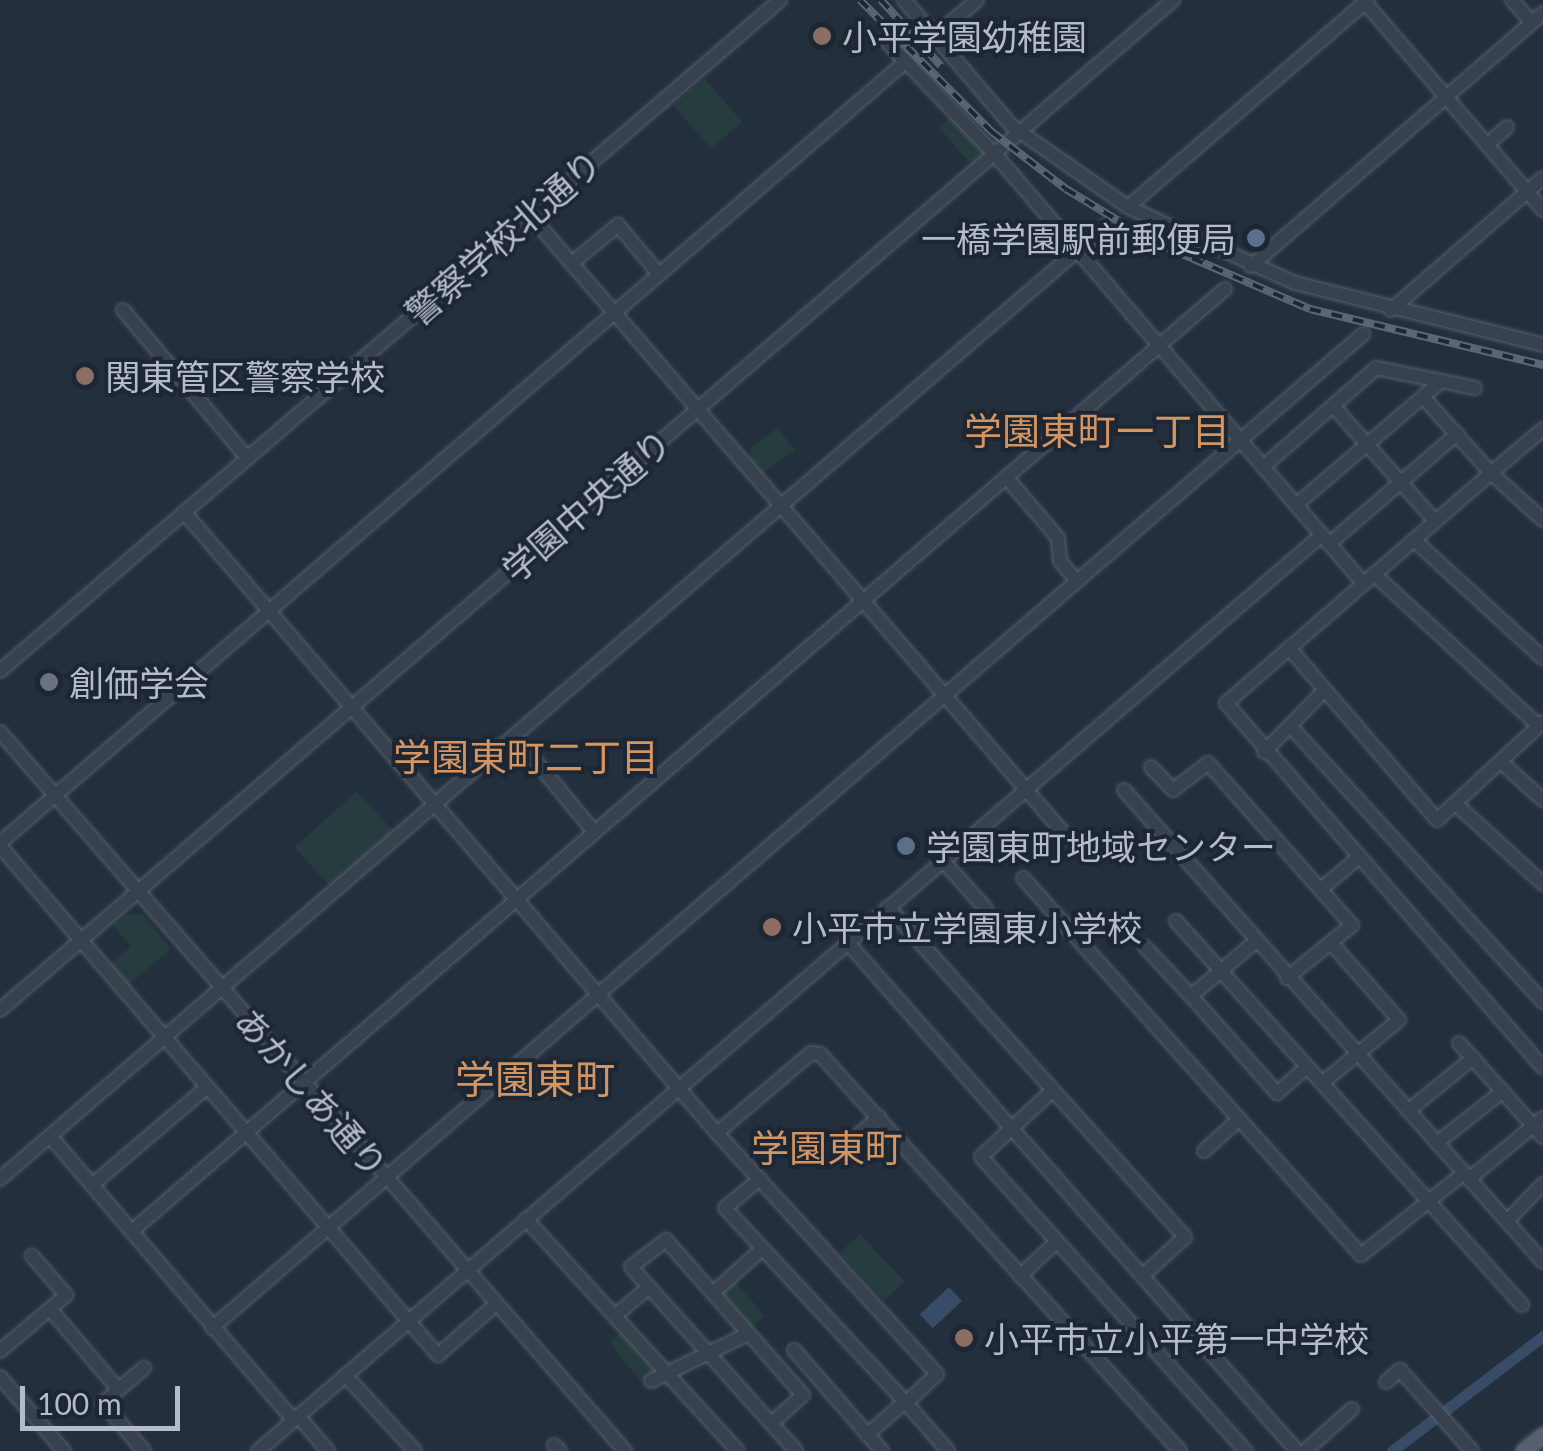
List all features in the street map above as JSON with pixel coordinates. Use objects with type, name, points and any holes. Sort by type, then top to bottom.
[{"type":"main road","points":[[1523,1451],[1543,1435]]},
{"type":"street","name":"警察学校北通り","points":[[0,672],[780,0]]},
{"type":"street","points":[[904,0],[1020,132],[1128,207],[1251,266],[1392,310],[1542,344]]},
{"type":"street","points":[[934,37],[977,0]]},
{"type":"street","name":"学園中央通り","points":[[0,1010],[1173,0]]},
{"type":"street","points":[[1251,266],[1537,18],[1512,0]]},
{"type":"street","points":[[1128,207],[1365,1],[1543,210]]},
{"type":"street","points":[[886,41],[1078,250],[1325,539],[1540,729],[1456,800],[1543,884]]},
{"type":"street","points":[[496,1304],[438,1354],[0,844],[905,62]]},
{"type":"street","points":[[1487,144],[1507,127]]},
{"type":"street","points":[[1392,310],[1543,178]]},
{"type":"street","points":[[530,215],[1068,838]]},
{"type":"street","points":[[0,1180],[1108,224]]},
{"type":"street","points":[[572,263],[618,226],[658,274]]},
{"type":"street","points":[[132,1231],[1225,289]]},
{"type":"street","points":[[124,310],[247,458]]},
{"type":"street","points":[[212,1328],[1363,334]]},
{"type":"street","points":[[1263,467],[1376,368],[1475,388]]},
{"type":"street","points":[[1296,505],[1442,381]]},
{"type":"street","points":[[1423,397],[1491,473],[1543,520]]},
{"type":"street","points":[[1333,406],[1435,521]]},
{"type":"street","points":[[1543,429],[1226,703],[1264,752],[1543,1068]]},
{"type":"street","points":[[264,1449],[942,860],[1325,539],[1457,434]]},
{"type":"street","points":[[1006,477],[1058,538],[1060,561],[1077,581]]},
{"type":"street","points":[[184,512],[718,1133],[937,1374],[867,1435]]},
{"type":"street","points":[[1414,540],[1543,658]]},
{"type":"street","points":[[1288,648],[1437,820],[1458,806]]},
{"type":"street","points":[[1324,691],[1290,720],[1292,728],[1543,1002]]},
{"type":"street","points":[[1264,752],[1292,728]]},
{"type":"street","name":"あかしあ通り","points":[[0,732],[624,1451]]},
{"type":"street","points":[[515,736],[594,832]]},
{"type":"street","points":[[1501,762],[1543,800]]},
{"type":"street","points":[[1151,767],[1173,790],[1208,763],[1352,925],[1288,978]]},
{"type":"street","points":[[1124,790],[1356,1056],[1543,1262]]},
{"type":"street","points":[[1320,889],[1359,857]]},
{"type":"street","points":[[942,860],[986,910]]},
{"type":"street","points":[[1023,878],[1361,1255],[1429,1201],[1540,1127],[1459,1043]]},
{"type":"street","points":[[888,908],[1185,1237],[1142,1276]]},
{"type":"street","points":[[1176,921],[1522,1306]]},
{"type":"street","points":[[1191,996],[1256,941]]},
{"type":"street","points":[[847,942],[1301,1451],[1352,1409]]},
{"type":"street","points":[[1322,1083],[1399,1020],[1331,943]]},
{"type":"street","points":[[1145,947],[1277,1093],[1307,1067]]},
{"type":"street","points":[[718,1133],[811,1053],[820,1054],[1180,1451]]},
{"type":"street","points":[[1408,1111],[1473,1058]]},
{"type":"street","points":[[92,1185],[206,1088]]},
{"type":"street","points":[[1053,1090],[981,1156],[1055,1243],[1246,1451]]},
{"type":"street","points":[[1437,1143],[1502,1091]]},
{"type":"street","points":[[846,1146],[879,1117]]},
{"type":"street","points":[[1204,1151],[1238,1120]]},
{"type":"street","points":[[50,1136],[212,1328],[328,1451]]},
{"type":"street","points":[[760,1178],[725,1208],[946,1450]]},
{"type":"street","points":[[1507,1221],[1543,1184]]},
{"type":"street","points":[[526,1219],[738,1451]]},
{"type":"street","points":[[796,1451],[774,1421],[631,1268],[666,1240],[803,1395]]},
{"type":"street","points":[[1020,1276],[1055,1243]]},
{"type":"street","points":[[713,1293],[762,1249]]},
{"type":"street","points":[[0,1352],[66,1294],[32,1256]]},
{"type":"street","points":[[616,1315],[649,1287]]},
{"type":"street","points":[[50,1309],[118,1390]]},
{"type":"street","points":[[651,1381],[748,1334]]},
{"type":"street","points":[[794,1350],[882,1451]]},
{"type":"street","points":[[144,1368],[103,1404],[144,1451]]},
{"type":"street","points":[[1386,1382],[1400,1370],[1472,1451]]},
{"type":"street","points":[[345,1376],[415,1451]]},
{"type":"street","points":[[0,1377],[64,1451]]},
{"type":"street","points":[[774,1421],[821,1380]]},
{"type":"green space","points":[[704,78],[742,122],[711,149],[673,105]]},
{"type":"green space","points":[[956,112],[990,151],[973,166],[939,127]]},
{"type":"green space","points":[[777,428],[795,450],[762,474],[749,459],[751,448]]},
{"type":"green space","points":[[357,791],[395,833],[333,890],[295,847]]},
{"type":"green space","points":[[128,914],[143,915],[171,949],[126,987],[108,965],[131,947],[113,925]]},
{"type":"green space","points":[[860,1234],[904,1282],[884,1301],[840,1253]]},
{"type":"green space","points":[[734,1280],[765,1316],[749,1328],[721,1297]]},
{"type":"green space","points":[[622,1331],[658,1368],[656,1374],[641,1381],[617,1353],[611,1341]]},
{"type":"water","points":[[949,1287],[962,1301],[933,1328],[920,1314]]},
{"type":"waterway","points":[[1392,1451],[1543,1336]]},
{"type":"railway","points":[[860,0],[992,132],[1066,189],[1152,241],[1310,309],[1543,365]]},
{"type":"railway","points":[[881,0],[941,66]]},
{"type":"place","name":"小平学園幼稚園","points":[[822,36]]},
{"type":"place","name":"一橋学園駅前郵便局","points":[[1256,238]]},
{"type":"place","name":"関東管区警察学校","points":[[85,376]]},
{"type":"place","name":"創価学会","points":[[49,682]]},
{"type":"place","name":"学園東町地域センター","points":[[906,846]]},
{"type":"place","name":"小平市立学園東小学校","points":[[772,927]]},
{"type":"place","name":"小平市立小平第一中学校","points":[[964,1338]]},
{"type":"district","name":"学園東町一丁目","points":[[1097,431]]},
{"type":"district","name":"学園東町二丁目","points":[[526,757]]},
{"type":"district","name":"学園東町","points":[[535,1079]]},
{"type":"district","name":"学園東町","points":[[827,1148]]}]
